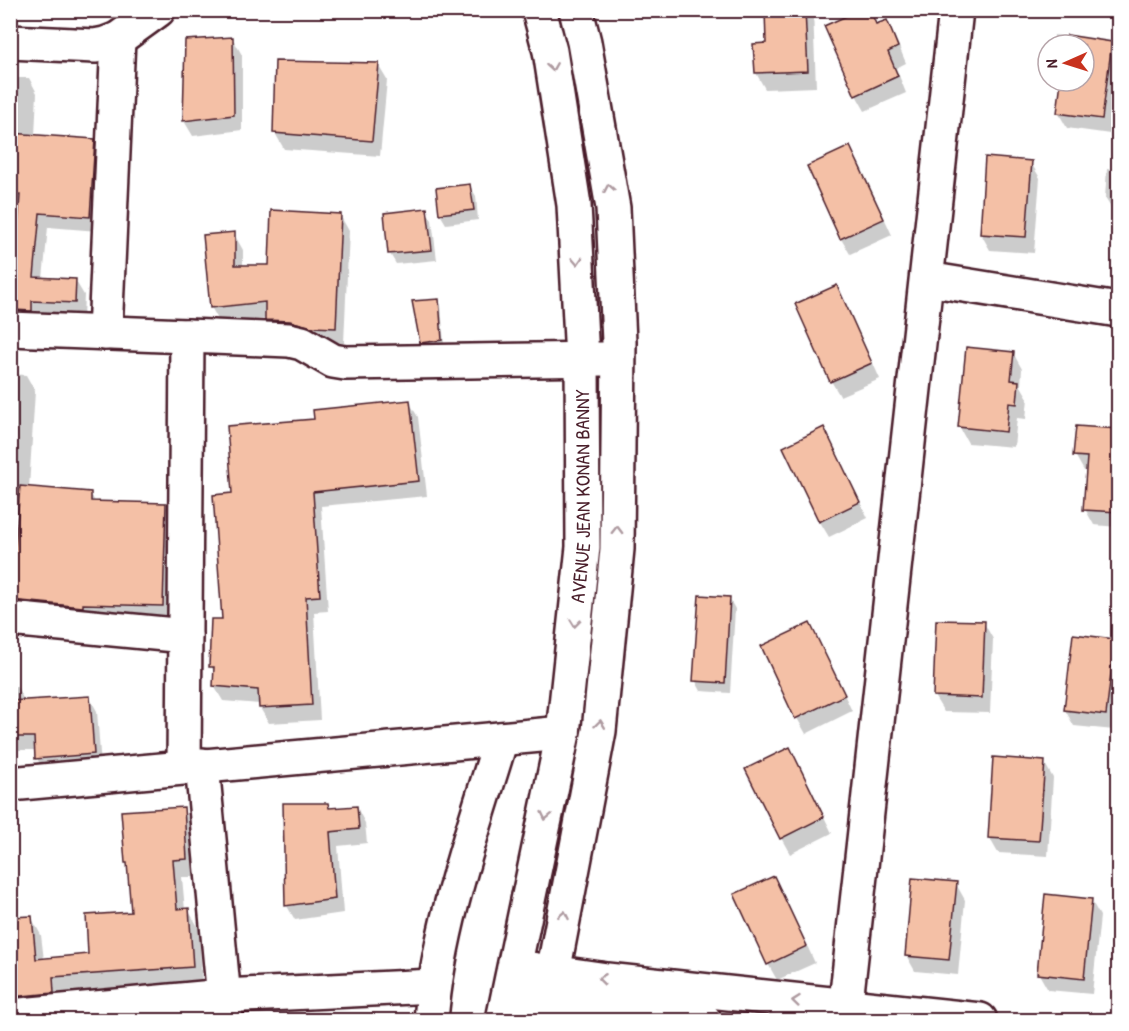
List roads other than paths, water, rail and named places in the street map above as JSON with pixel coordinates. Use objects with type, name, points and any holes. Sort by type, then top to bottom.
[{"type":"street","points":[[10,42],[95,46],[105,44],[118,39],[158,10]]},
{"type":"street","name":"AVENUE JEAN KONAN BANNY","points":[[509,991],[563,733],[583,547],[582,359],[574,205],[550,51],[539,10]]},
{"type":"street","name":"AVENUE JEAN KONAN BANNY","points":[[548,998],[600,730],[617,549],[619,358],[613,208],[585,42],[576,10]]},
{"type":"street","points":[[845,1013],[956,10]]},
{"type":"street","points":[[105,333],[118,39]]},
{"type":"street","points":[[927,279],[1119,310]]},
{"type":"street","points":[[10,329],[289,340],[302,343],[333,361],[345,363],[619,358]]},
{"type":"street","points":[[188,336],[185,636],[193,766],[225,1008]]},
{"type":"street","points":[[10,619],[185,636]]},
{"type":"street","points":[[10,784],[563,733]]},
{"type":"street","points":[[431,1020],[434,986],[454,893],[501,739]]},
{"type":"street","points":[[548,998],[607,980],[845,1013],[980,1020]]},
{"type":"street","points":[[10,1016],[225,1008],[434,986]]},
{"type":"street","points":[[509,991],[704,1020]]}]
